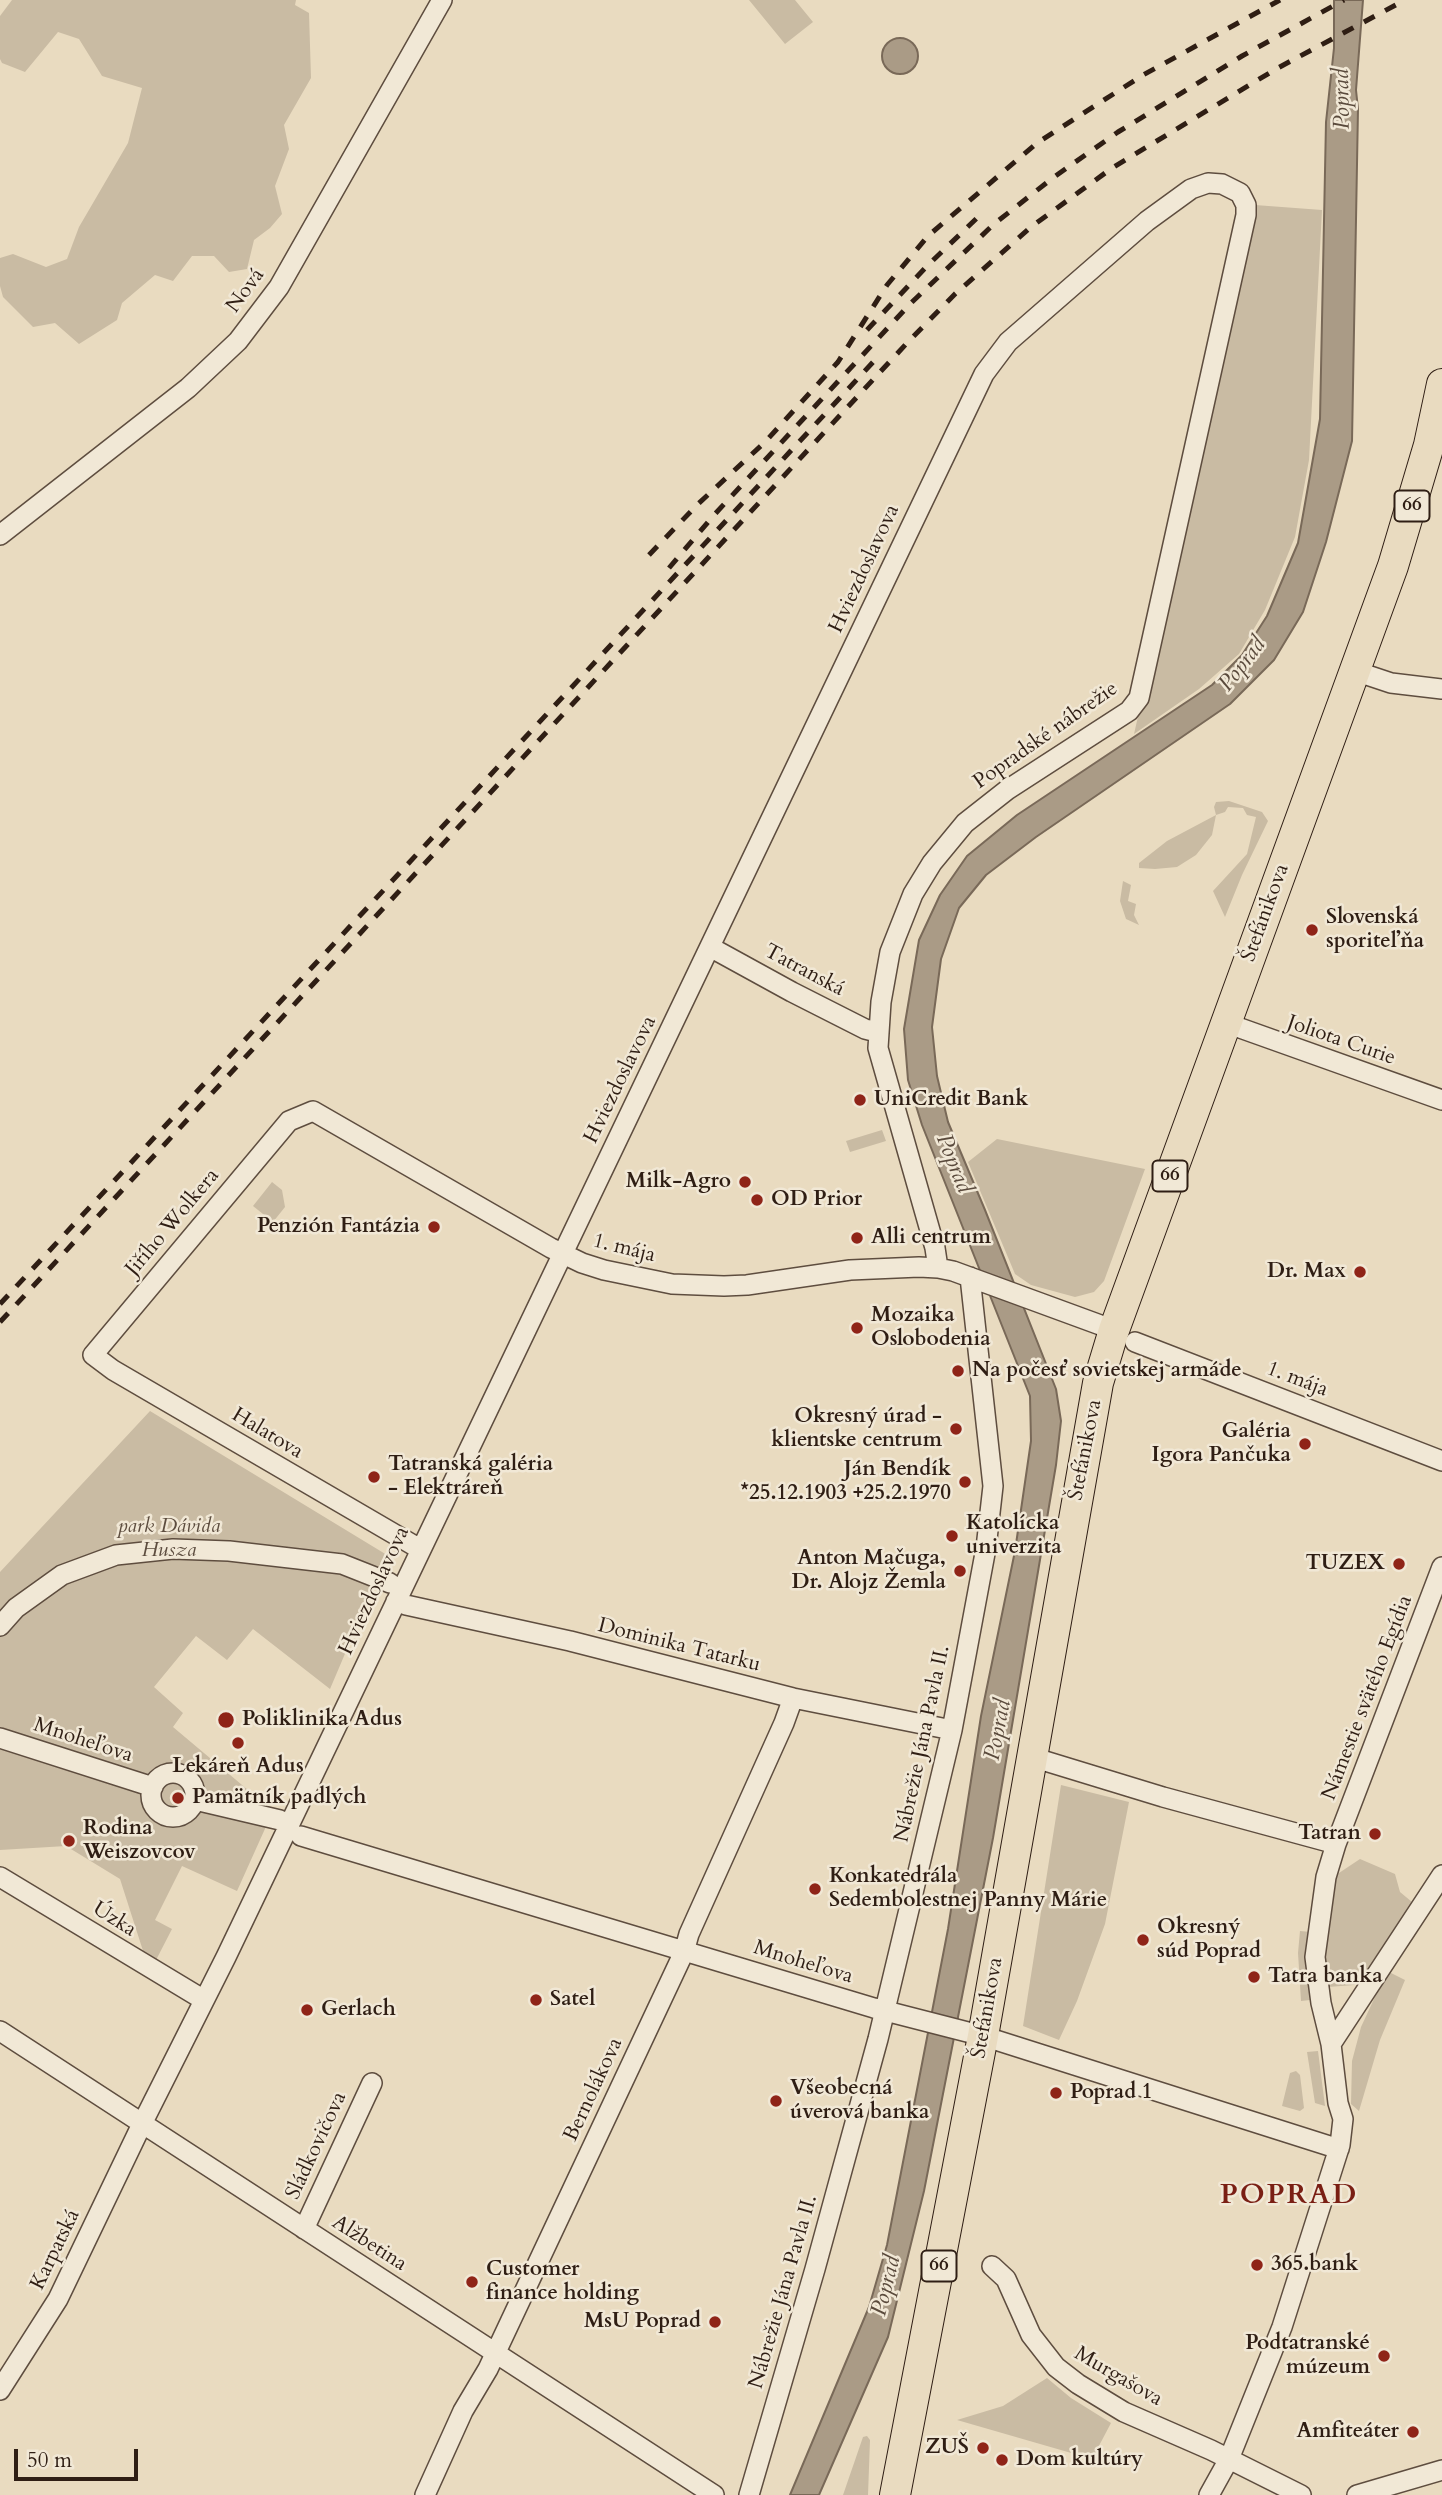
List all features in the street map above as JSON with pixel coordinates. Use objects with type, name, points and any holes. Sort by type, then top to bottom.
[{"type":"main road","name":"Štefánikova","points":[[895,2495],[973,2033],[1032,1757],[1098,1383],[1124,1336],[1237,990],[1436,446],[1442,384]]},
{"type":"street","name":"Nová","points":[[0,535],[188,388],[238,341],[279,287],[442,0]]},
{"type":"street","name":"Hviezdoslavova","points":[[142,2124],[204,2000],[393,1592],[420,1549],[978,385],[998,353],[1147,221],[1191,189],[1208,183],[1230,186],[1244,199],[1246,215]]},
{"type":"street","name":"Popradské nábrežie","points":[[938,1268],[935,1248],[880,1059],[877,1032],[885,974],[897,929],[913,894],[948,842],[989,803],[1129,711],[1139,698],[1246,215]]},
{"type":"street","points":[[1355,671],[1391,683],[1442,689]]},
{"type":"street","name":"Tatranská","points":[[710,947],[792,992],[877,1032]]},
{"type":"street","name":"Joliota Curie","points":[[1226,1023],[1442,1100]]},
{"type":"street","name":"1. mája","points":[[289,1121],[313,1111],[562,1254],[604,1270],[692,1286],[747,1285],[850,1270],[938,1268],[977,1279],[1442,1461]]},
{"type":"street","name":"Jiřího Wolkera","points":[[93,1355],[289,1121]]},
{"type":"street","name":"Nábrežie Jána Pavla II.","points":[[749,2495],[815,2269],[885,2011],[952,1730],[986,1548],[993,1486],[977,1279]]},
{"type":"street","name":"Halatova","points":[[93,1355],[135,1383],[420,1549]]},
{"type":"street","name":"Dominika Tatarku","points":[[0,1626],[16,1608],[62,1575],[116,1555],[173,1549],[229,1551],[342,1564],[393,1592],[570,1641],[793,1698],[952,1730]]},
{"type":"street","name":"Námestie svätého Egídia","points":[[1229,2459],[1285,2318],[1339,2148],[1343,2119],[1338,2103],[1331,2044],[1321,2003],[1315,1957],[1326,1877],[1336,1844],[1442,1567]]},
{"type":"street","name":"Bernolákova","points":[[425,2495],[684,1952],[689,1934],[793,1698]]},
{"type":"street","name":"Mnoheľova","points":[[0,1738],[153,1787]]},
{"type":"street","points":[[1032,1757],[1163,1797],[1336,1844]]},
{"type":"street","name":"Mnoheľova","points":[[167,1774],[180,1774],[194,1787],[195,1800],[186,1814],[175,1818],[167,1817],[161,1814],[152,1802],[153,1787],[156,1781],[167,1774]]},
{"type":"street","points":[[195,1800],[280,1821]]},
{"type":"street","name":"Mnoheľova","points":[[301,1836],[885,2011],[973,2033],[1339,2148]]},
{"type":"street","points":[[1331,2044],[1442,1875]]},
{"type":"street","name":"Úzka","points":[[0,1877],[204,2000]]},
{"type":"street","name":"Alžbetina","points":[[0,2031],[714,2495]]},
{"type":"street","name":"Sládkovičova","points":[[304,2229],[372,2083]]},
{"type":"street","name":"Karpatská","points":[[0,2390],[58,2299],[142,2124]]},
{"type":"street","name":"Murgašova","points":[[992,2266],[1006,2279],[1031,2335],[1056,2367],[1078,2384],[1124,2412],[1301,2495]]},
{"type":"street","points":[[1209,2495],[1229,2459]]},
{"type":"street","points":[[1357,2495],[1442,2470]]},
{"type":"green space","points":[[12,0],[296,0],[295,5],[309,13],[311,78],[284,125],[289,149],[275,186],[282,214],[254,240],[247,269],[229,272],[214,256],[192,256],[173,281],[155,275],[122,303],[117,320],[79,344],[55,323],[33,327],[3,297],[0,286],[0,258],[13,254],[46,267],[67,259],[79,227],[128,143],[142,88],[102,76],[79,39],[58,32],[25,72],[2,63],[0,16]]},
{"type":"green space","points":[[749,0],[795,0],[813,22],[785,44]]},
{"type":"green space","points":[[1255,205],[1322,210],[1309,460],[1295,537],[1265,610],[1239,654],[1199,689],[1134,734]]},
{"type":"green space","points":[[1229,801],[1262,812],[1268,821],[1225,917],[1213,891],[1247,854],[1256,817],[1247,815],[1243,808],[1228,807],[1225,812],[1216,815],[1216,802]]},
{"type":"green space","points":[[1216,815],[1212,835],[1196,855],[1177,867],[1139,868],[1139,863],[1167,841]]},
{"type":"green space","points":[[1123,881],[1131,885],[1128,901],[1136,904],[1134,915],[1139,925],[1126,919],[1120,901]]},
{"type":"green space","points":[[882,1130],[886,1141],[850,1152],[846,1141]]},
{"type":"green space","points":[[997,1139],[1145,1169],[1104,1281],[1094,1292],[1075,1297],[1031,1285],[1015,1274],[968,1162]]},
{"type":"green space","points":[[272,1182],[282,1190],[285,1207],[273,1222],[253,1206]]},
{"type":"green space","name":"park Dávida Husza","points":[[150,1411],[387,1555],[330,1689],[253,1629],[227,1660],[196,1636],[154,1687],[183,1713],[173,1727],[273,1811],[237,1891],[182,1866],[155,1920],[172,1929],[155,1962],[145,1957],[120,1879],[66,1846],[0,1850],[0,1572]]},
{"type":"green space","points":[[1061,1785],[1129,1802],[1105,1924],[1077,2001],[1059,2040],[1023,2026]]},
{"type":"green space","points":[[1360,1859],[1395,1874],[1400,1892],[1412,1902],[1366,1974],[1354,1985],[1328,1987],[1324,1954],[1336,1875]]},
{"type":"green space","points":[[1300,1931],[1311,1932],[1307,1955],[1310,2000],[1301,2001],[1298,1953]]},
{"type":"green space","points":[[1387,1971],[1405,1980],[1380,2040],[1359,2111],[1351,2104],[1352,2061],[1361,2027]]},
{"type":"green space","points":[[1318,2051],[1325,2106],[1315,2103],[1307,2052]]},
{"type":"green space","points":[[1296,2071],[1300,2075],[1304,2108],[1300,2111],[1282,2106],[1290,2073]]},
{"type":"green space","points":[[1047,2378],[1071,2398],[1111,2423],[1092,2459],[957,2420],[1003,2406]]},
{"type":"green space","points":[[867,2436],[870,2440],[868,2495],[843,2495],[863,2437]]},
{"type":"water","name":"Poprad","points":[[1334,0],[1363,0],[1356,90],[1358,109],[1352,441],[1326,542],[1303,612],[1274,660],[1230,704],[1036,837],[986,875],[959,908],[941,959],[932,1027],[937,1076],[948,1122],[1056,1389],[1061,1421],[1056,1465],[993,1838],[924,2191],[888,2337],[819,2495],[790,2495],[869,2307],[887,2245],[948,1929],[981,1716],[1015,1551],[1031,1441],[1030,1396],[922,1125],[908,1080],[904,1029],[919,940],[940,895],[967,856],[1017,815],[1212,685],[1242,655],[1267,616],[1298,543],[1320,419],[1326,122],[1334,48]]},
{"type":"water","points":[[900,38],[912,44],[918,56],[912,68],[900,74],[888,68],[882,56],[888,44]]},
{"type":"railway","points":[[649,555],[698,504],[765,442],[838,362],[887,285],[928,236],[1037,143],[1143,75],[1280,0]]},
{"type":"railway","points":[[669,568],[714,515],[910,304],[994,224],[1118,132],[1242,56],[1344,0]]},
{"type":"railway","points":[[0,1322],[955,294],[1031,227],[1112,168],[1276,69],[1405,0]]},
{"type":"railway","points":[[867,330],[978,217]]},
{"type":"railway","points":[[0,1304],[875,360]]},
{"type":"place","name":"Slovenská sporiteľňa","points":[[1312,930]]},
{"type":"place","name":"UniCredit Bank","points":[[860,1100]]},
{"type":"place","name":"Milk-Agro","points":[[745,1182]]},
{"type":"place","name":"OD Prior","points":[[757,1200]]},
{"type":"place","name":"Penzión Fantázia","points":[[434,1227]]},
{"type":"place","name":"Alli centrum","points":[[857,1238]]},
{"type":"place","name":"Dr. Max","points":[[1360,1272]]},
{"type":"place","name":"Mozaika Oslobodenia","points":[[857,1328]]},
{"type":"place","name":"Na počesť sovietskej armáde","points":[[958,1371]]},
{"type":"place","name":"Okresný úrad - klientske centrum","points":[[956,1429]]},
{"type":"place","name":"Galéria Igora Pančuka","points":[[1305,1444]]},
{"type":"place","name":"Tatranská galéria - Elektráreň","points":[[374,1477]]},
{"type":"place","name":"Ján Bendík *25.12.1903 +25.2.1970","points":[[965,1482]]},
{"type":"place","name":"Katolícka univerzita","points":[[952,1536]]},
{"type":"place","name":"TUZEX","points":[[1399,1564]]},
{"type":"place","name":"Anton Mačuga, Dr. Alojz Žemla","points":[[960,1571]]},
{"type":"place","name":"Poliklinika Adus","points":[[226,1720]]},
{"type":"place","name":"Lekáreň Adus","points":[[238,1743]]},
{"type":"place","name":"Pamätník padlých","points":[[178,1798]]},
{"type":"place","name":"Tatran","points":[[1375,1834]]},
{"type":"place","name":"Rodina Weiszovcov","points":[[69,1841]]},
{"type":"place","name":"Konkatedrála Sedembolestnej Panny Márie","points":[[815,1889]]},
{"type":"place","name":"Okresný súd Poprad","points":[[1143,1940]]},
{"type":"place","name":"Tatra banka","points":[[1254,1977]]},
{"type":"place","name":"Satel","points":[[536,2000]]},
{"type":"place","name":"Gerlach","points":[[307,2010]]},
{"type":"place","name":"Poprad 1","points":[[1056,2093]]},
{"type":"place","name":"Všeobecná úverová banka","points":[[776,2101]]},
{"type":"place","name":"365.bank","points":[[1257,2265]]},
{"type":"place","name":"Customer finance holding","points":[[472,2282]]},
{"type":"place","name":"MsU Poprad","points":[[715,2322]]},
{"type":"place","name":"Podtatranské múzeum","points":[[1384,2356]]},
{"type":"place","name":"Amfiteáter","points":[[1413,2432]]},
{"type":"place","name":"ZUŠ","points":[[983,2448]]},
{"type":"place","name":"Dom kultúry","points":[[1002,2460]]},
{"type":"district","name":"POPRAD","points":[[1289,2197]]}]
